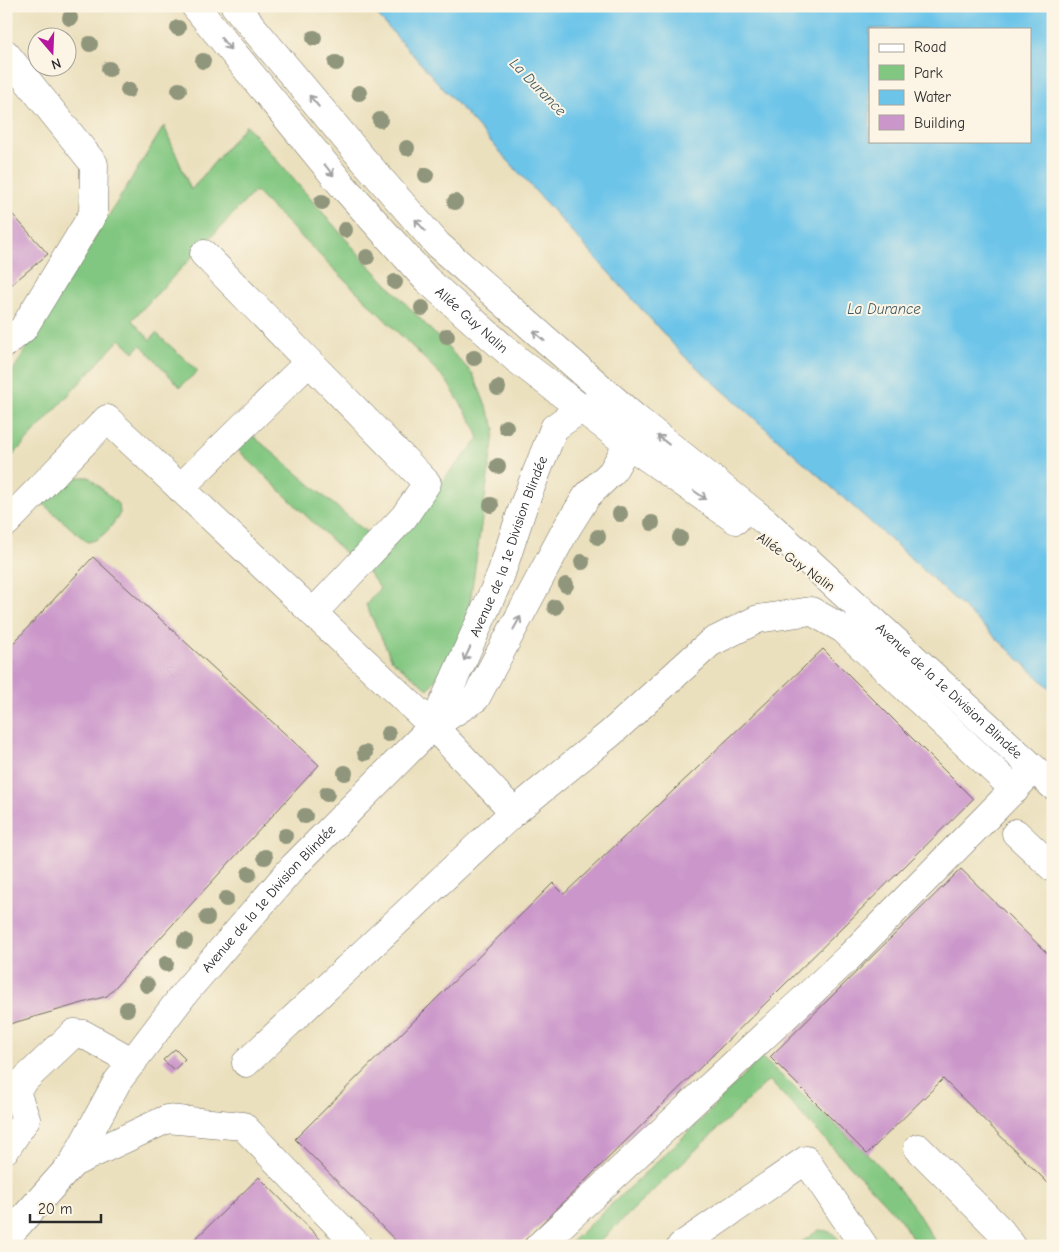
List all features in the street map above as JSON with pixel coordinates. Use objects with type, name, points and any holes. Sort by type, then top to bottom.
[{"type":"street","name":"Allée Guy Nalin","points":[[196,6],[380,230],[426,279],[533,371],[628,444],[847,597]]},
{"type":"street","name":"Allée Guy Nalin","points":[[235,6],[362,158],[438,245],[624,409],[766,522],[847,597]]},
{"type":"street","points":[[6,54],[94,164],[93,214],[23,329],[6,343]]},
{"type":"street","points":[[204,254],[427,483],[404,517],[313,613]]},
{"type":"street","points":[[180,488],[310,362]]},
{"type":"street","points":[[533,371],[546,398],[554,428],[582,408],[624,409]]},
{"type":"street","name":"Avenue de la 1e Division Blindée","points":[[73,1163],[125,1072],[186,990],[294,866],[433,726],[476,698],[565,531],[587,496],[612,472],[628,444],[624,409]]},
{"type":"street","points":[[6,523],[107,419],[433,726],[514,812]]},
{"type":"street","name":"Avenue de la 1e Division Blindée","points":[[433,726],[500,577],[523,507],[554,428]]},
{"type":"street","points":[[612,472],[666,471]]},
{"type":"street","name":"Avenue de la 1e Division Blindée","points":[[847,597],[1044,778]]},
{"type":"street","points":[[246,1062],[514,812],[611,733],[710,643],[758,620],[811,611],[843,628],[1015,790]]},
{"type":"street","points":[[539,1246],[849,957],[1015,790],[1044,778]]},
{"type":"street","points":[[1016,833],[1053,868]]},
{"type":"street","points":[[7,1149],[26,1119],[10,1090],[74,1033],[83,1034],[125,1072]]},
{"type":"street","points":[[6,1238],[73,1163],[167,1119],[243,1126],[358,1246]]},
{"type":"street","points":[[918,1148],[1000,1230],[1012,1246]]},
{"type":"street","points":[[681,1246],[806,1160],[864,1246]]},
{"type":"green space","points":[[246,125],[365,261],[473,374],[495,428],[464,644],[428,689],[392,660],[366,605],[380,588],[365,568],[479,439],[474,425],[446,380],[255,191],[132,320],[150,340],[156,333],[198,371],[180,387],[141,345],[134,352],[120,339],[6,463],[6,382],[164,126],[191,190]]},
{"type":"green space","points":[[246,430],[371,536],[350,558],[232,444]]},
{"type":"green space","points":[[89,477],[119,505],[120,513],[106,532],[98,539],[87,542],[43,504],[69,479]]},
{"type":"green space","points":[[761,1057],[875,1161],[911,1203],[938,1246],[917,1246],[900,1219],[769,1080],[595,1246],[567,1246],[698,1123]]},
{"type":"green space","points":[[819,1230],[833,1234],[842,1246],[796,1246]]},
{"type":"water","name":"La Durance","points":[[369,6],[1053,6],[1053,691],[903,551],[681,353]]},
{"type":"building","points":[[6,207],[48,254],[6,289]]},
{"type":"building","points":[[93,557],[319,765],[107,996],[6,1025],[6,651]]},
{"type":"building","points":[[823,649],[973,799],[519,1246],[401,1246],[295,1139],[553,883],[564,894]]},
{"type":"building","points":[[961,869],[1053,959],[1053,1188],[943,1079],[867,1154],[770,1057]]},
{"type":"building","points":[[175,1049],[185,1059],[174,1070],[163,1060]]},
{"type":"building","points":[[259,1177],[327,1246],[188,1246]]}]
